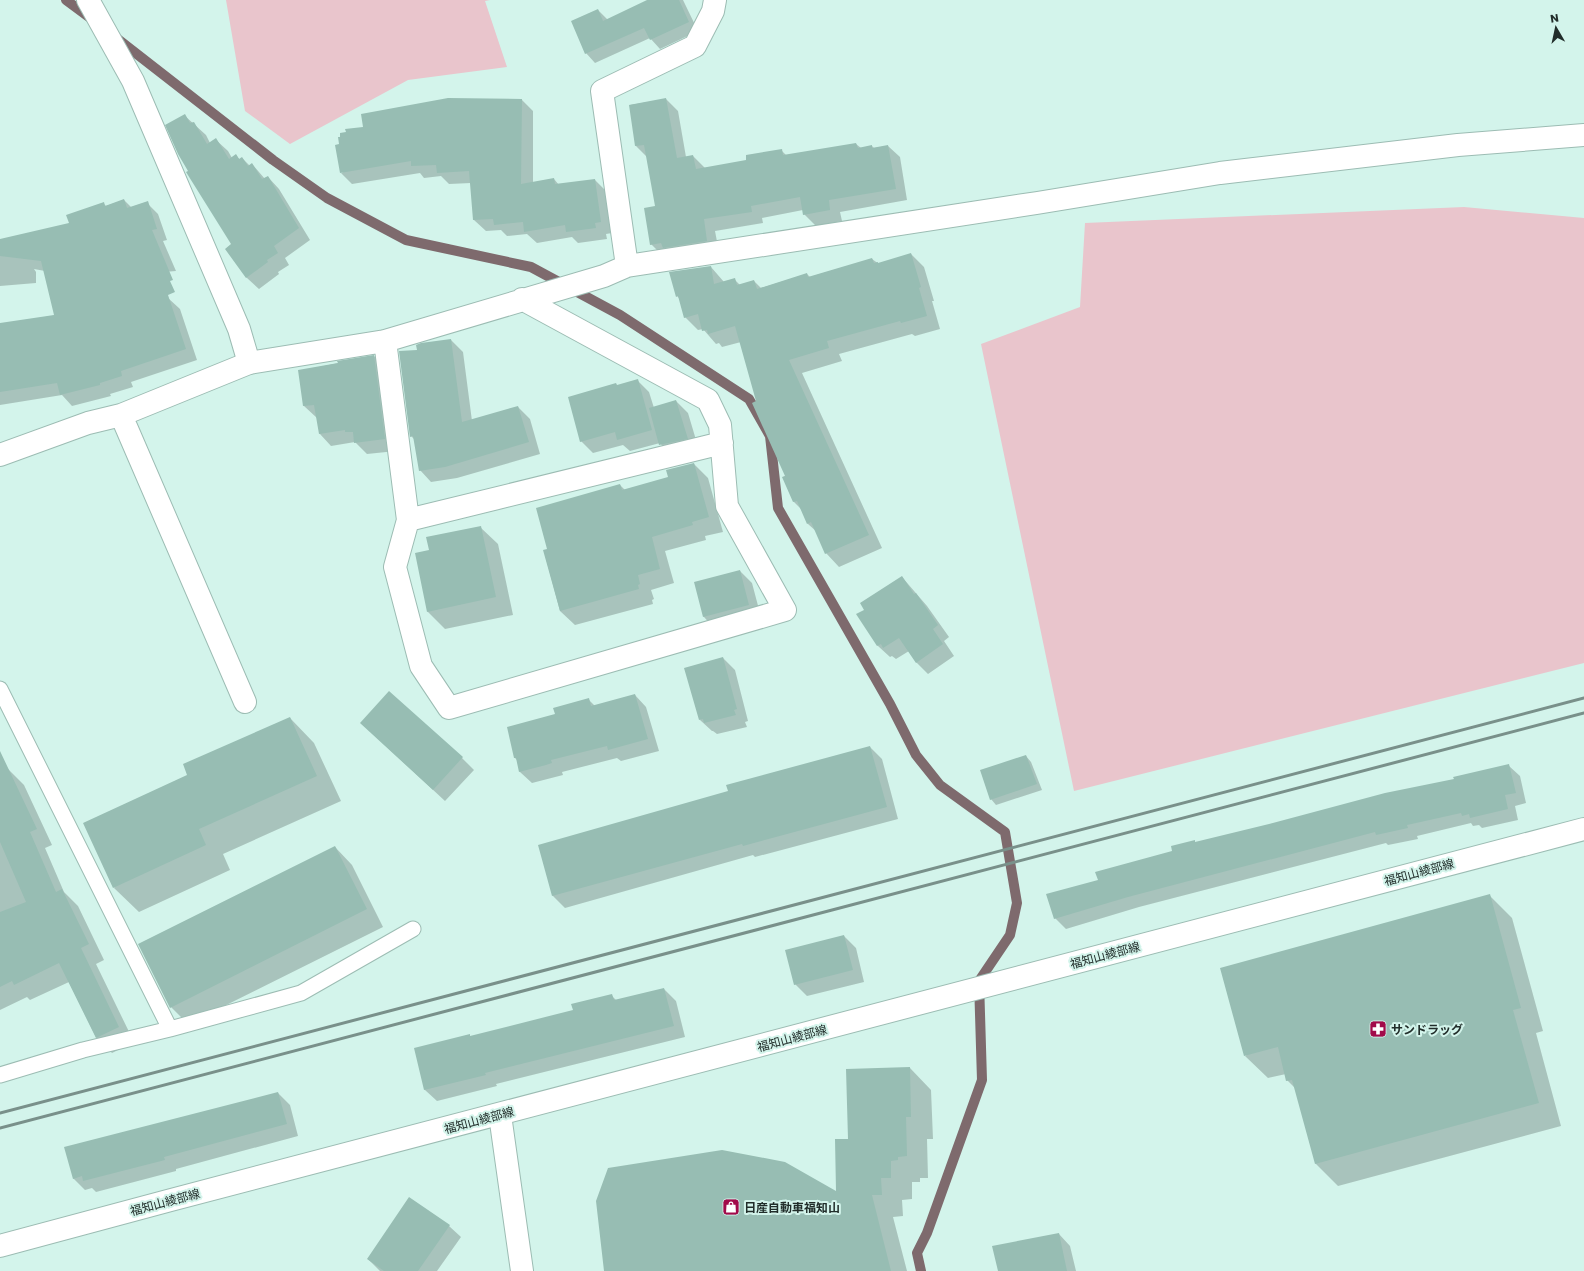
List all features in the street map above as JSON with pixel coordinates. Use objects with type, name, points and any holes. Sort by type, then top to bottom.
[{"type":"street","points":[[88,0],[132,81],[239,329],[249,363]]},
{"type":"street","points":[[627,266],[602,91],[695,46],[713,11],[715,0]]},
{"type":"street","points":[[0,455],[88,423],[121,415],[249,363],[386,341],[522,299],[604,276],[627,266],[1037,203],[1220,173],[1458,145],[1584,135]]},
{"type":"street","points":[[386,341],[408,520],[395,567],[421,666],[450,708],[786,610],[727,506],[720,425],[708,400],[522,299]]},
{"type":"street","points":[[121,415],[245,702]]},
{"type":"street","points":[[408,520],[722,444]]},
{"type":"street","name":"福知山綾部線","points":[[0,1246],[1584,829]]},
{"type":"street","points":[[500,1115],[522,1271]]},
{"type":"lane","points":[[0,689],[170,1029]]},
{"type":"lane","points":[[0,1075],[83,1050],[170,1029],[301,993],[413,929]]},
{"type":"shaded area","points":[[226,0],[490,0],[485,1],[507,67],[408,80],[290,144],[245,111]]},
{"type":"shaded area","points":[[1464,207],[1584,218],[1584,663],[1074,791],[981,344],[1080,307],[1085,223]]},
{"type":"building","points":[[647,0],[679,0],[689,22],[650,40],[644,28],[585,54],[571,21],[598,9],[603,21]]},
{"type":"building","points":[[448,98],[522,99],[521,184],[554,178],[555,184],[595,179],[601,222],[595,223],[596,228],[566,232],[565,225],[524,232],[523,222],[494,225],[493,219],[473,220],[469,171],[437,173],[436,165],[411,166],[411,161],[340,173],[335,145],[339,144],[338,137],[340,137],[340,133],[346,132],[345,129],[363,127],[361,114]]},
{"type":"building","points":[[666,98],[677,158],[693,155],[696,169],[746,160],[746,155],[782,149],[783,155],[856,143],[858,148],[872,145],[872,148],[888,145],[896,189],[829,200],[830,210],[803,215],[800,197],[751,206],[752,212],[704,219],[707,241],[663,248],[661,243],[650,245],[644,208],[655,206],[644,145],[635,146],[629,105]]},
{"type":"building","points":[[185,114],[190,123],[194,122],[207,144],[216,138],[229,159],[236,154],[239,159],[242,157],[248,166],[252,163],[262,179],[268,176],[299,228],[274,246],[278,253],[267,260],[268,262],[246,278],[225,249],[231,244],[186,172],[188,171],[178,154],[165,125]]},
{"type":"building","points":[[124,199],[127,208],[148,201],[157,229],[152,230],[173,280],[170,281],[175,292],[168,295],[186,349],[121,371],[122,376],[100,383],[100,385],[60,395],[57,383],[0,392],[0,323],[54,315],[41,261],[0,256],[0,239],[69,223],[66,215],[104,202],[105,206]]},
{"type":"building","points":[[911,253],[921,287],[919,288],[927,316],[901,323],[900,321],[827,341],[829,348],[789,360],[869,535],[825,554],[811,522],[807,524],[797,501],[793,502],[782,477],[785,476],[752,403],[756,401],[735,326],[708,334],[707,330],[702,331],[698,314],[684,318],[669,272],[711,266],[714,284],[735,278],[737,285],[754,280],[757,289],[807,273],[808,277],[872,258],[874,263],[878,263]]},
{"type":"building","points":[[451,339],[462,422],[518,406],[529,442],[445,467],[419,471],[413,436],[410,437],[399,351],[417,350],[416,345],[421,343]]},
{"type":"building","points":[[374,355],[385,439],[354,443],[353,432],[345,432],[345,430],[319,434],[314,405],[303,406],[298,370],[338,363],[337,361]]},
{"type":"building","points":[[638,379],[652,430],[617,440],[615,432],[580,442],[568,397],[616,383],[617,385]]},
{"type":"building","points":[[676,400],[688,439],[659,445],[649,408]]},
{"type":"building","points":[[694,463],[709,517],[692,522],[693,525],[652,537],[660,569],[638,575],[640,584],[638,585],[639,589],[560,611],[543,550],[547,549],[536,508],[620,484],[622,490],[668,477],[666,470]]},
{"type":"building","points":[[481,526],[496,597],[427,612],[415,553],[429,550],[426,537]]},
{"type":"building","points":[[740,570],[749,605],[703,617],[694,582]]},
{"type":"building","points":[[902,576],[914,594],[916,593],[938,625],[933,629],[943,644],[916,663],[899,638],[883,648],[881,644],[877,646],[856,614],[864,610],[860,603]]},
{"type":"building","points":[[723,657],[737,709],[734,710],[736,715],[704,723],[703,719],[699,720],[684,668]]},
{"type":"building","points":[[389,691],[463,757],[433,790],[360,723]]},
{"type":"building","points":[[635,694],[648,739],[608,750],[607,746],[551,760],[552,763],[519,772],[516,758],[514,758],[507,727],[555,714],[553,708],[589,698],[591,706]]},
{"type":"building","points":[[290,717],[317,776],[199,829],[206,845],[113,888],[83,823],[187,775],[183,764]]},
{"type":"building","points":[[870,746],[887,807],[743,846],[742,844],[552,896],[538,845],[728,791],[726,785]]},
{"type":"building","points":[[0,751],[37,829],[30,832],[56,892],[62,889],[89,944],[81,948],[119,1027],[96,1038],[59,963],[14,985],[12,981],[0,987],[0,912],[26,902],[0,842]]},
{"type":"building","points":[[1026,755],[1037,784],[990,800],[980,770]]},
{"type":"building","points":[[1509,764],[1516,793],[1505,795],[1508,809],[1470,818],[1469,814],[1462,816],[1461,813],[1407,825],[1408,828],[1376,835],[1375,832],[1128,897],[1054,919],[1046,894],[1098,880],[1095,872],[1172,851],[1171,846],[1195,840],[1195,842],[1385,793],[1454,779],[1453,777]]},
{"type":"building","points":[[335,846],[367,909],[170,1008],[138,944]]},
{"type":"building","name":"サンドラッグ","points":[[1490,894],[1521,1008],[1513,1010],[1539,1103],[1315,1164],[1292,1080],[1286,1081],[1278,1047],[1244,1056],[1220,968]]},
{"type":"building","points":[[844,935],[853,970],[794,985],[785,950]]},
{"type":"building","points":[[664,988],[674,1026],[485,1073],[486,1075],[424,1090],[414,1048],[470,1034],[470,1036],[573,1010],[571,1004],[612,994],[614,1000]]},
{"type":"building","name":"日産自動車福知山","points":[[910,1067],[911,1117],[906,1117],[907,1156],[898,1157],[898,1160],[891,1161],[891,1178],[881,1178],[882,1195],[872,1195],[891,1271],[604,1271],[596,1201],[608,1168],[722,1150],[785,1162],[836,1191],[835,1139],[848,1139],[846,1069]]},
{"type":"building","points":[[278,1092],[287,1124],[164,1157],[165,1160],[83,1181],[82,1176],[73,1179],[64,1147]]},
{"type":"building","points":[[409,1197],[450,1225],[418,1271],[384,1271],[367,1259]]},
{"type":"building","points":[[1059,1233],[1067,1271],[998,1271],[992,1246]]},
{"type":"waterway","points":[[66,0],[93,20]]},
{"type":"waterway","points":[[115,37],[273,160],[327,198],[406,240],[531,267],[620,315],[749,399],[770,436],[778,508],[890,704],[916,755],[940,785],[1005,832],[1017,903],[1010,935],[979,981],[982,1080],[927,1233],[917,1253],[921,1271]]},
{"type":"railway","points":[[0,1113],[1584,698]]},
{"type":"railway","points":[[0,1128],[1584,713]]},
{"type":"place","name":"サンドラッグ","points":[[1378,1029]]},
{"type":"place","name":"日産自動車福知山","points":[[731,1207]]}]
